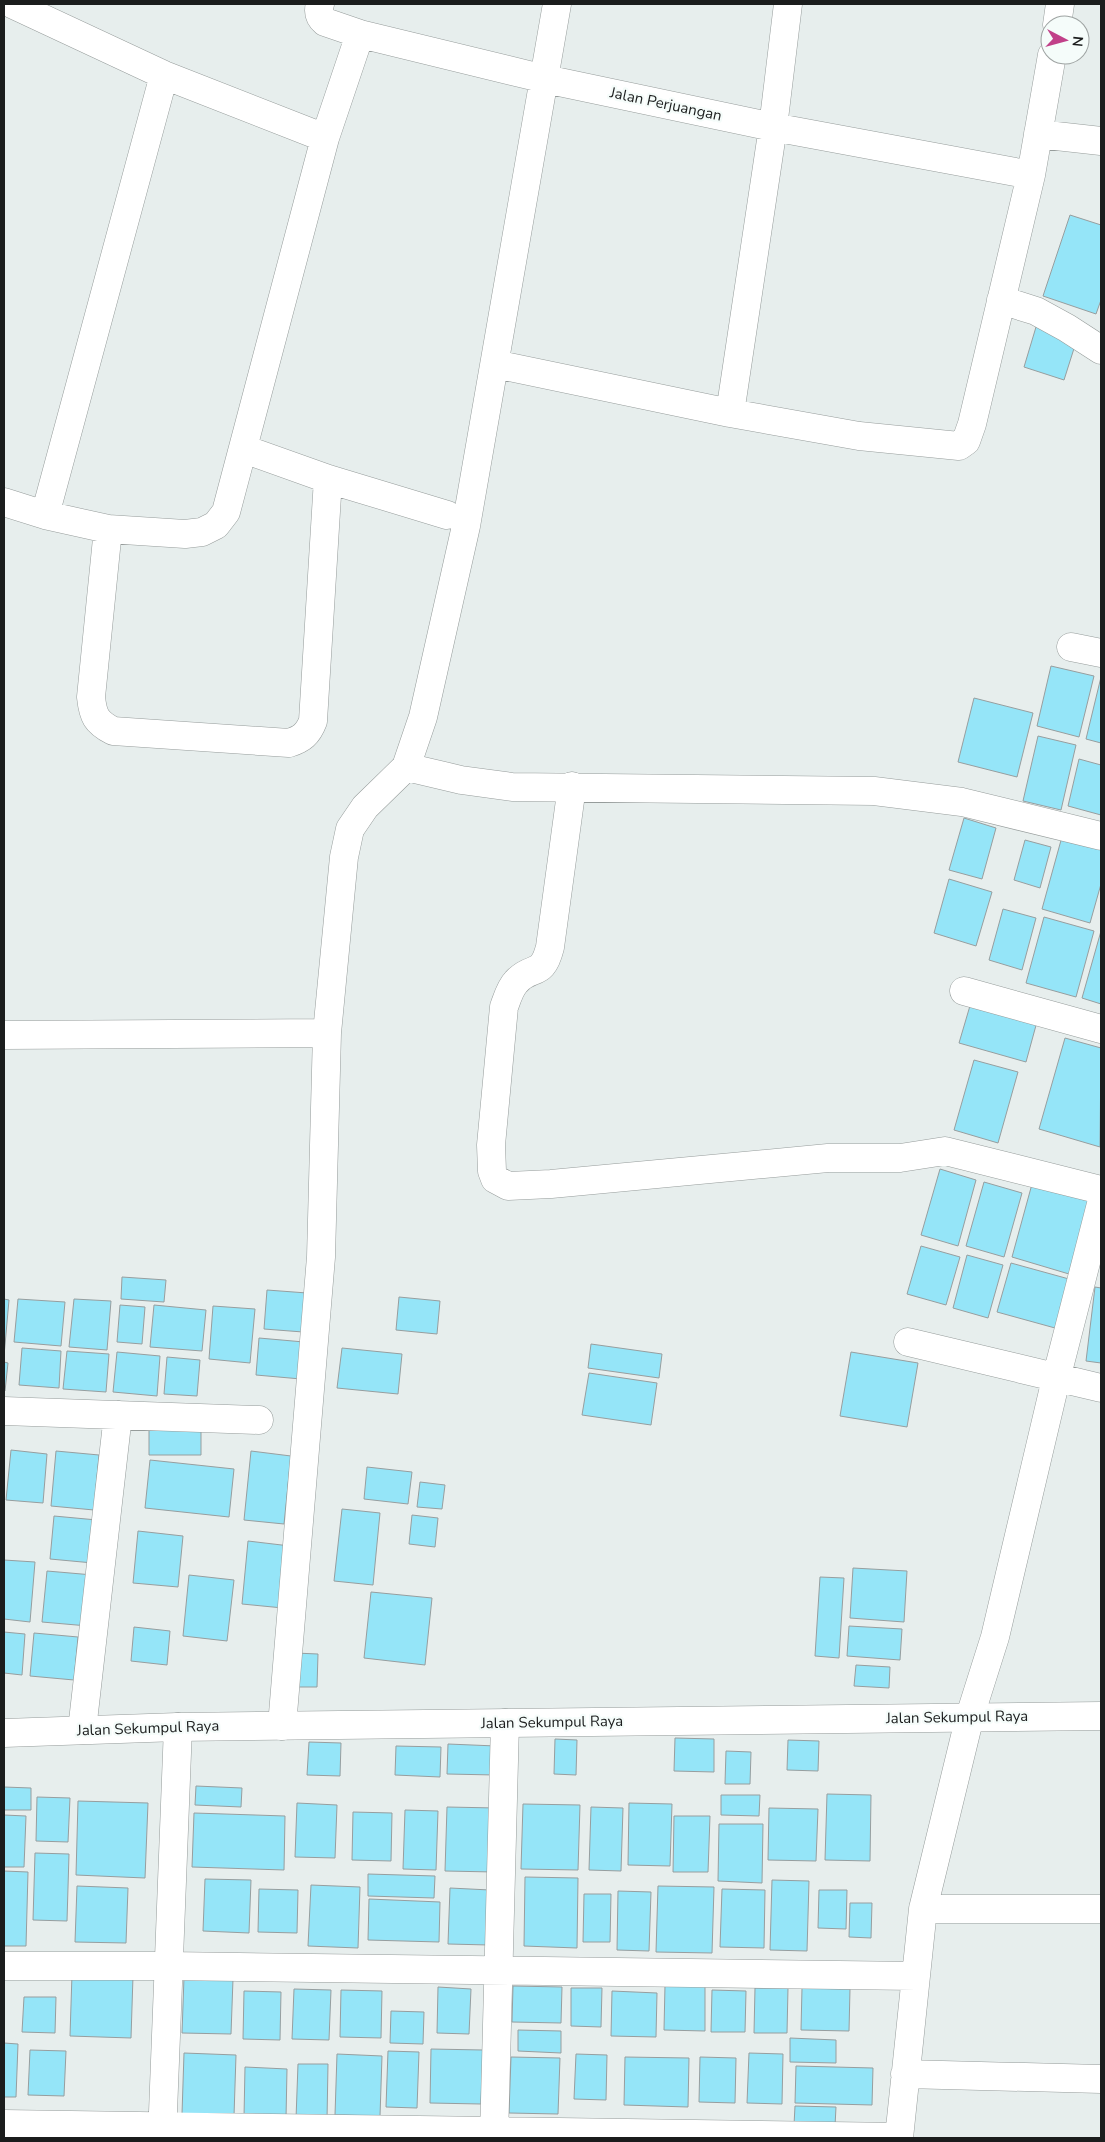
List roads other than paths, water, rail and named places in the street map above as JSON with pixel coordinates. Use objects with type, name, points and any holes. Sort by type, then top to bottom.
[{"type":"street","points":[[12,4],[164,75],[325,138]]},
{"type":"street","name":"Jalan Perjuangan","points":[[320,4],[319,12],[325,22],[360,34],[545,79],[1029,181]]},
{"type":"street","points":[[282,1726],[321,1258],[327,1033],[344,857],[350,829],[365,807],[406,767],[423,717],[466,526],[557,4]]},
{"type":"street","points":[[730,413],[773,127],[788,4]]},
{"type":"street","points":[[4,502],[45,515],[108,530],[185,534],[202,532],[216,525],[226,512],[325,138],[360,34]]},
{"type":"street","points":[[495,364],[730,413],[859,436],[959,446],[966,441],[972,424],[1002,300],[1029,181],[1050,65]]},
{"type":"street","points":[[45,515],[164,75]]},
{"type":"street","points":[[1038,134],[1101,141]]},
{"type":"street","points":[[1002,300],[1036,311],[1101,350]]},
{"type":"street","points":[[244,449],[328,478],[447,515]]},
{"type":"street","points":[[108,530],[91,697],[93,711],[100,724],[113,731],[289,743],[301,739],[309,731],[313,721],[328,478]]},
{"type":"street","points":[[1071,647],[1101,653]]},
{"type":"street","points":[[406,767],[461,780],[512,787],[572,786],[874,791],[962,802],[1101,836]]},
{"type":"street","points":[[572,786],[550,946],[546,962],[516,981],[504,1007],[491,1145],[492,1171],[495,1179],[508,1186],[551,1184],[828,1158],[900,1158],[945,1151],[1101,1190]]},
{"type":"street","points":[[964,991],[1101,1029]]},
{"type":"street","points":[[4,1035],[327,1033]]},
{"type":"street","points":[[4,2124],[162,2132],[899,2138],[922,1909],[970,1716],[994,1637],[1056,1379],[1101,1204]]},
{"type":"street","points":[[908,1342],[1056,1379],[1101,1388]]},
{"type":"street","points":[[4,1411],[259,1420]]},
{"type":"street","points":[[82,1730],[118,1414]]},
{"type":"street","name":"Jalan Sekumpul Raya","points":[[4,1733],[178,1727],[970,1716],[1101,1716]]},
{"type":"street","points":[[494,2135],[505,1723]]},
{"type":"street","points":[[162,2132],[178,1727]]},
{"type":"street","points":[[922,1909],[1101,1909]]},
{"type":"street","points":[[4,1966],[169,1966],[916,1976]]},
{"type":"street","points":[[905,2074],[1101,2079]]}]
